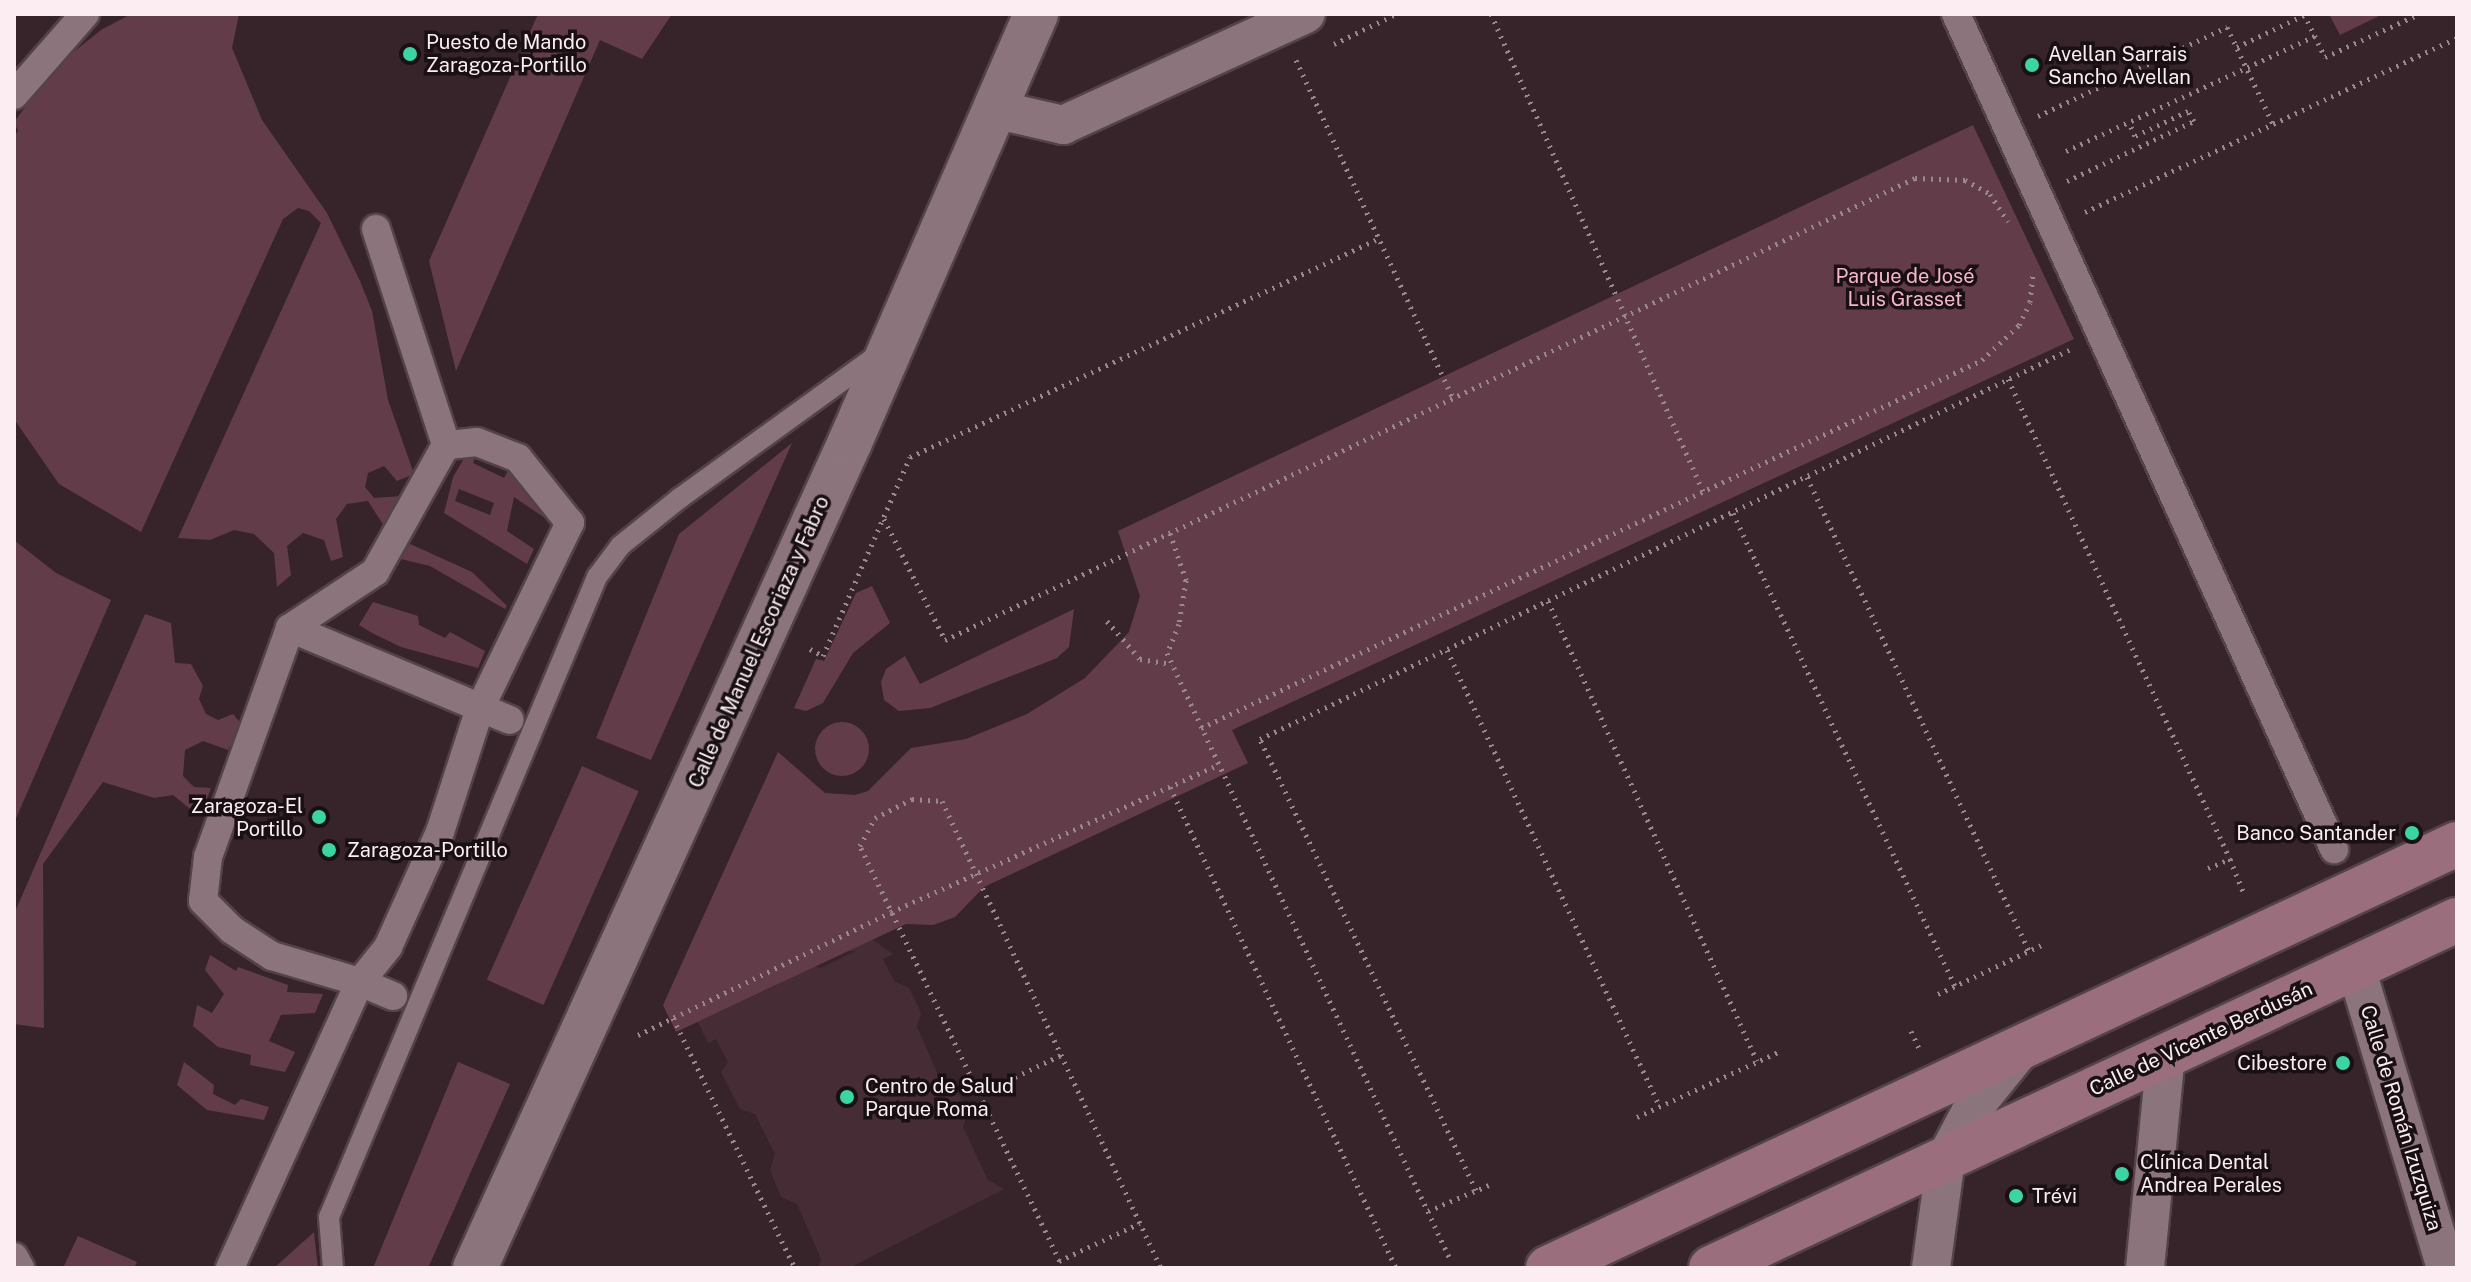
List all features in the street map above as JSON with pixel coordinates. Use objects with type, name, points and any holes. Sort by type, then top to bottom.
[{"type":"main road","points":[[1548,1268],[2457,844]]},
{"type":"main road","name":"Calle de Vicente Berdusán","points":[[1711,1268],[2457,920]]},
{"type":"street","points":[[14,95],[85,14]]},
{"type":"street","name":"Calle de Manuel Escoriaza y Fabro","points":[[475,1268],[998,110],[1036,14]]},
{"type":"street","points":[[998,110],[1063,125],[1306,14]]},
{"type":"street","points":[[1956,14],[2334,849]]},
{"type":"street","points":[[376,229],[446,445],[375,572],[290,628],[208,857],[203,901],[232,930],[272,956],[360,982],[393,996]]},
{"type":"street","points":[[230,1268],[360,982],[388,947],[440,832],[480,708],[570,523],[518,458],[477,442],[446,445]]},
{"type":"street","points":[[290,628],[510,720]]},
{"type":"street","name":"Calle de Román Izuzquiza","points":[[2356,968],[2446,1268]]},
{"type":"street","points":[[1931,1268],[1946,1158],[1971,1111],[2021,1049]]},
{"type":"street","points":[[2145,1268],[2166,1055]]},
{"type":"street","points":[[14,1257],[20,1268]]},
{"type":"lane","points":[[333,1268],[329,1217],[597,577],[620,546],[680,498],[890,347]]},
{"type":"path","points":[[1325,48],[1396,14]]},
{"type":"path","points":[[1491,14],[1703,491]]},
{"type":"path","points":[[2237,47],[2304,14],[2325,57],[2419,14]]},
{"type":"path","points":[[2008,130],[2227,27],[2273,124]]},
{"type":"path","points":[[2066,151],[2315,36]]},
{"type":"path","points":[[2052,228],[2457,38]]},
{"type":"path","points":[[1311,55],[1297,62],[1453,398]]},
{"type":"path","points":[[2037,195],[2194,121],[2188,111],[2135,136],[2129,122]]},
{"type":"path","points":[[884,519],[945,640],[1915,178],[1940,176],[1983,189],[1999,203],[2011,228]]},
{"type":"path","points":[[810,649],[823,656],[910,457],[1378,239]]},
{"type":"path","points":[[1201,728],[1982,360],[2019,325],[2034,277],[2028,265]]},
{"type":"path","points":[[1476,1190],[1260,739],[2100,336]]},
{"type":"path","points":[[2008,379],[2244,894]]},
{"type":"path","points":[[1807,476],[2029,951]]},
{"type":"path","points":[[1732,512],[1955,986]]},
{"type":"path","points":[[1170,533],[1186,580],[1167,653],[1451,1261]]},
{"type":"path","points":[[1548,601],[1757,1061]]},
{"type":"path","points":[[1107,621],[1140,659],[1172,664]]},
{"type":"path","points":[[1447,650],[1659,1105]]},
{"type":"path","points":[[638,1035],[891,912],[1218,765]]},
{"type":"path","points":[[1170,787],[1396,1268]]},
{"type":"path","points":[[1063,1268],[860,846],[875,818],[892,806],[912,799],[942,801],[1161,1268]]},
{"type":"path","points":[[2208,868],[2230,859]]},
{"type":"path","points":[[1938,994],[2046,943]]},
{"type":"path","points":[[673,1018],[795,1268]]},
{"type":"path","points":[[1911,1031],[1919,1049]]},
{"type":"path","points":[[1637,1117],[1778,1052]]},
{"type":"path","points":[[979,1094],[1061,1055]]},
{"type":"path","points":[[1428,1211],[1489,1185]]},
{"type":"path","points":[[1059,1261],[1140,1223]]},
{"type":"shaded area","name":"Centro de Salud Parque Roma","points":[[881,930],[873,940],[893,954],[883,959],[895,982],[909,988],[921,1013],[917,1027],[941,1081],[954,1085],[968,1113],[963,1127],[988,1180],[1004,1189],[849,1268],[818,1268],[821,1259],[797,1204],[781,1197],[770,1170],[775,1154],[755,1114],[740,1109],[721,1072],[728,1062],[716,1039],[708,1043],[694,1014],[719,1012],[773,987],[805,962],[821,968],[856,951],[848,951]]},
{"type":"green space","points":[[131,14],[239,14],[232,48],[262,120],[327,213],[372,311],[388,400],[414,474],[397,481],[384,466],[368,473],[365,487],[374,498],[403,496],[384,526],[368,501],[347,504],[336,519],[343,557],[331,561],[324,540],[303,533],[287,546],[291,575],[277,587],[274,553],[254,534],[234,530],[210,540],[178,538],[321,223],[309,211],[298,208],[283,219],[141,532],[59,484],[14,419],[14,137],[18,131],[14,122],[56,66],[101,30]]},
{"type":"green space","points":[[538,14],[672,14],[642,59],[600,40],[456,371],[429,261]]},
{"type":"green space","points":[[2329,14],[2383,14],[2340,35]]},
{"type":"green space","name":"Parque de José Luis Grasset","points":[[1973,125],[2074,339],[1232,730],[1248,763],[984,887],[955,917],[933,925],[906,924],[676,1032],[663,1005],[778,752],[825,793],[855,795],[868,791],[911,748],[966,739],[1027,714],[1085,678],[1129,632],[1140,596],[1118,531]]},
{"type":"green space","points":[[792,443],[651,760],[596,738],[679,534]]},
{"type":"green space","points":[[472,445],[492,450],[555,506],[548,520],[514,497],[507,531],[534,549],[527,564],[444,513],[453,477]],"holes":[[[476,454],[509,469],[504,478],[473,463]],[[459,489],[494,503],[490,515],[455,501]]]},
{"type":"green space","points":[[14,540],[56,573],[111,600],[14,823]]},
{"type":"green space","points":[[408,543],[472,572],[507,606],[505,609],[430,566],[401,559]]},
{"type":"green space","points":[[872,586],[890,623],[853,653],[823,703],[806,711],[794,708],[816,659],[824,661],[856,593]]},
{"type":"green space","points":[[373,602],[418,616],[419,625],[445,638],[450,632],[485,651],[478,668],[401,647],[359,625]]},
{"type":"green space","points":[[1074,609],[1069,647],[1057,658],[930,708],[899,711],[884,700],[881,682],[886,669],[905,656],[920,684]]},
{"type":"green space","points":[[145,614],[171,623],[175,663],[191,664],[203,686],[199,699],[206,714],[218,720],[233,714],[241,724],[228,750],[203,741],[185,750],[183,776],[194,787],[211,788],[200,817],[173,795],[154,798],[103,782],[43,864],[44,1028],[14,1024],[14,914]]},
{"type":"green space","points":[[842,722],[861,730],[869,749],[861,768],[842,776],[823,768],[815,749],[823,730]]},
{"type":"green space","points":[[582,766],[639,791],[543,1005],[487,980]]},
{"type":"green space","points":[[210,955],[236,971],[238,967],[288,985],[287,992],[323,994],[315,1013],[281,1015],[269,1041],[295,1052],[285,1072],[250,1065],[251,1055],[218,1047],[193,1026],[197,1005],[212,1013],[224,994],[205,970]]},
{"type":"green space","points":[[184,1062],[214,1085],[213,1094],[235,1105],[241,1099],[269,1107],[264,1120],[207,1110],[177,1085]]},
{"type":"green space","points":[[458,1062],[510,1084],[428,1268],[373,1268]]},
{"type":"green space","points":[[314,1232],[318,1268],[274,1268]]},
{"type":"green space","points":[[78,1236],[137,1262],[134,1268],[63,1268]]},
{"type":"place","name":"Puesto de Mando Zaragoza-Portillo","points":[[410,54]]},
{"type":"place","name":"Avellan Sarrais Sancho Avellan","points":[[2032,65]]},
{"type":"place","name":"Zaragoza-El Portillo","points":[[319,817]]},
{"type":"place","name":"Banco Santander","points":[[2412,833]]},
{"type":"place","name":"Zaragoza-Portillo","points":[[329,850]]},
{"type":"place","name":"Cibestore","points":[[2343,1063]]},
{"type":"place","name":"Centro de Salud Parque Roma","points":[[847,1097]]},
{"type":"place","name":"Clínica Dental Andrea Perales","points":[[2122,1174]]},
{"type":"place","name":"Trévi","points":[[2016,1196]]}]
